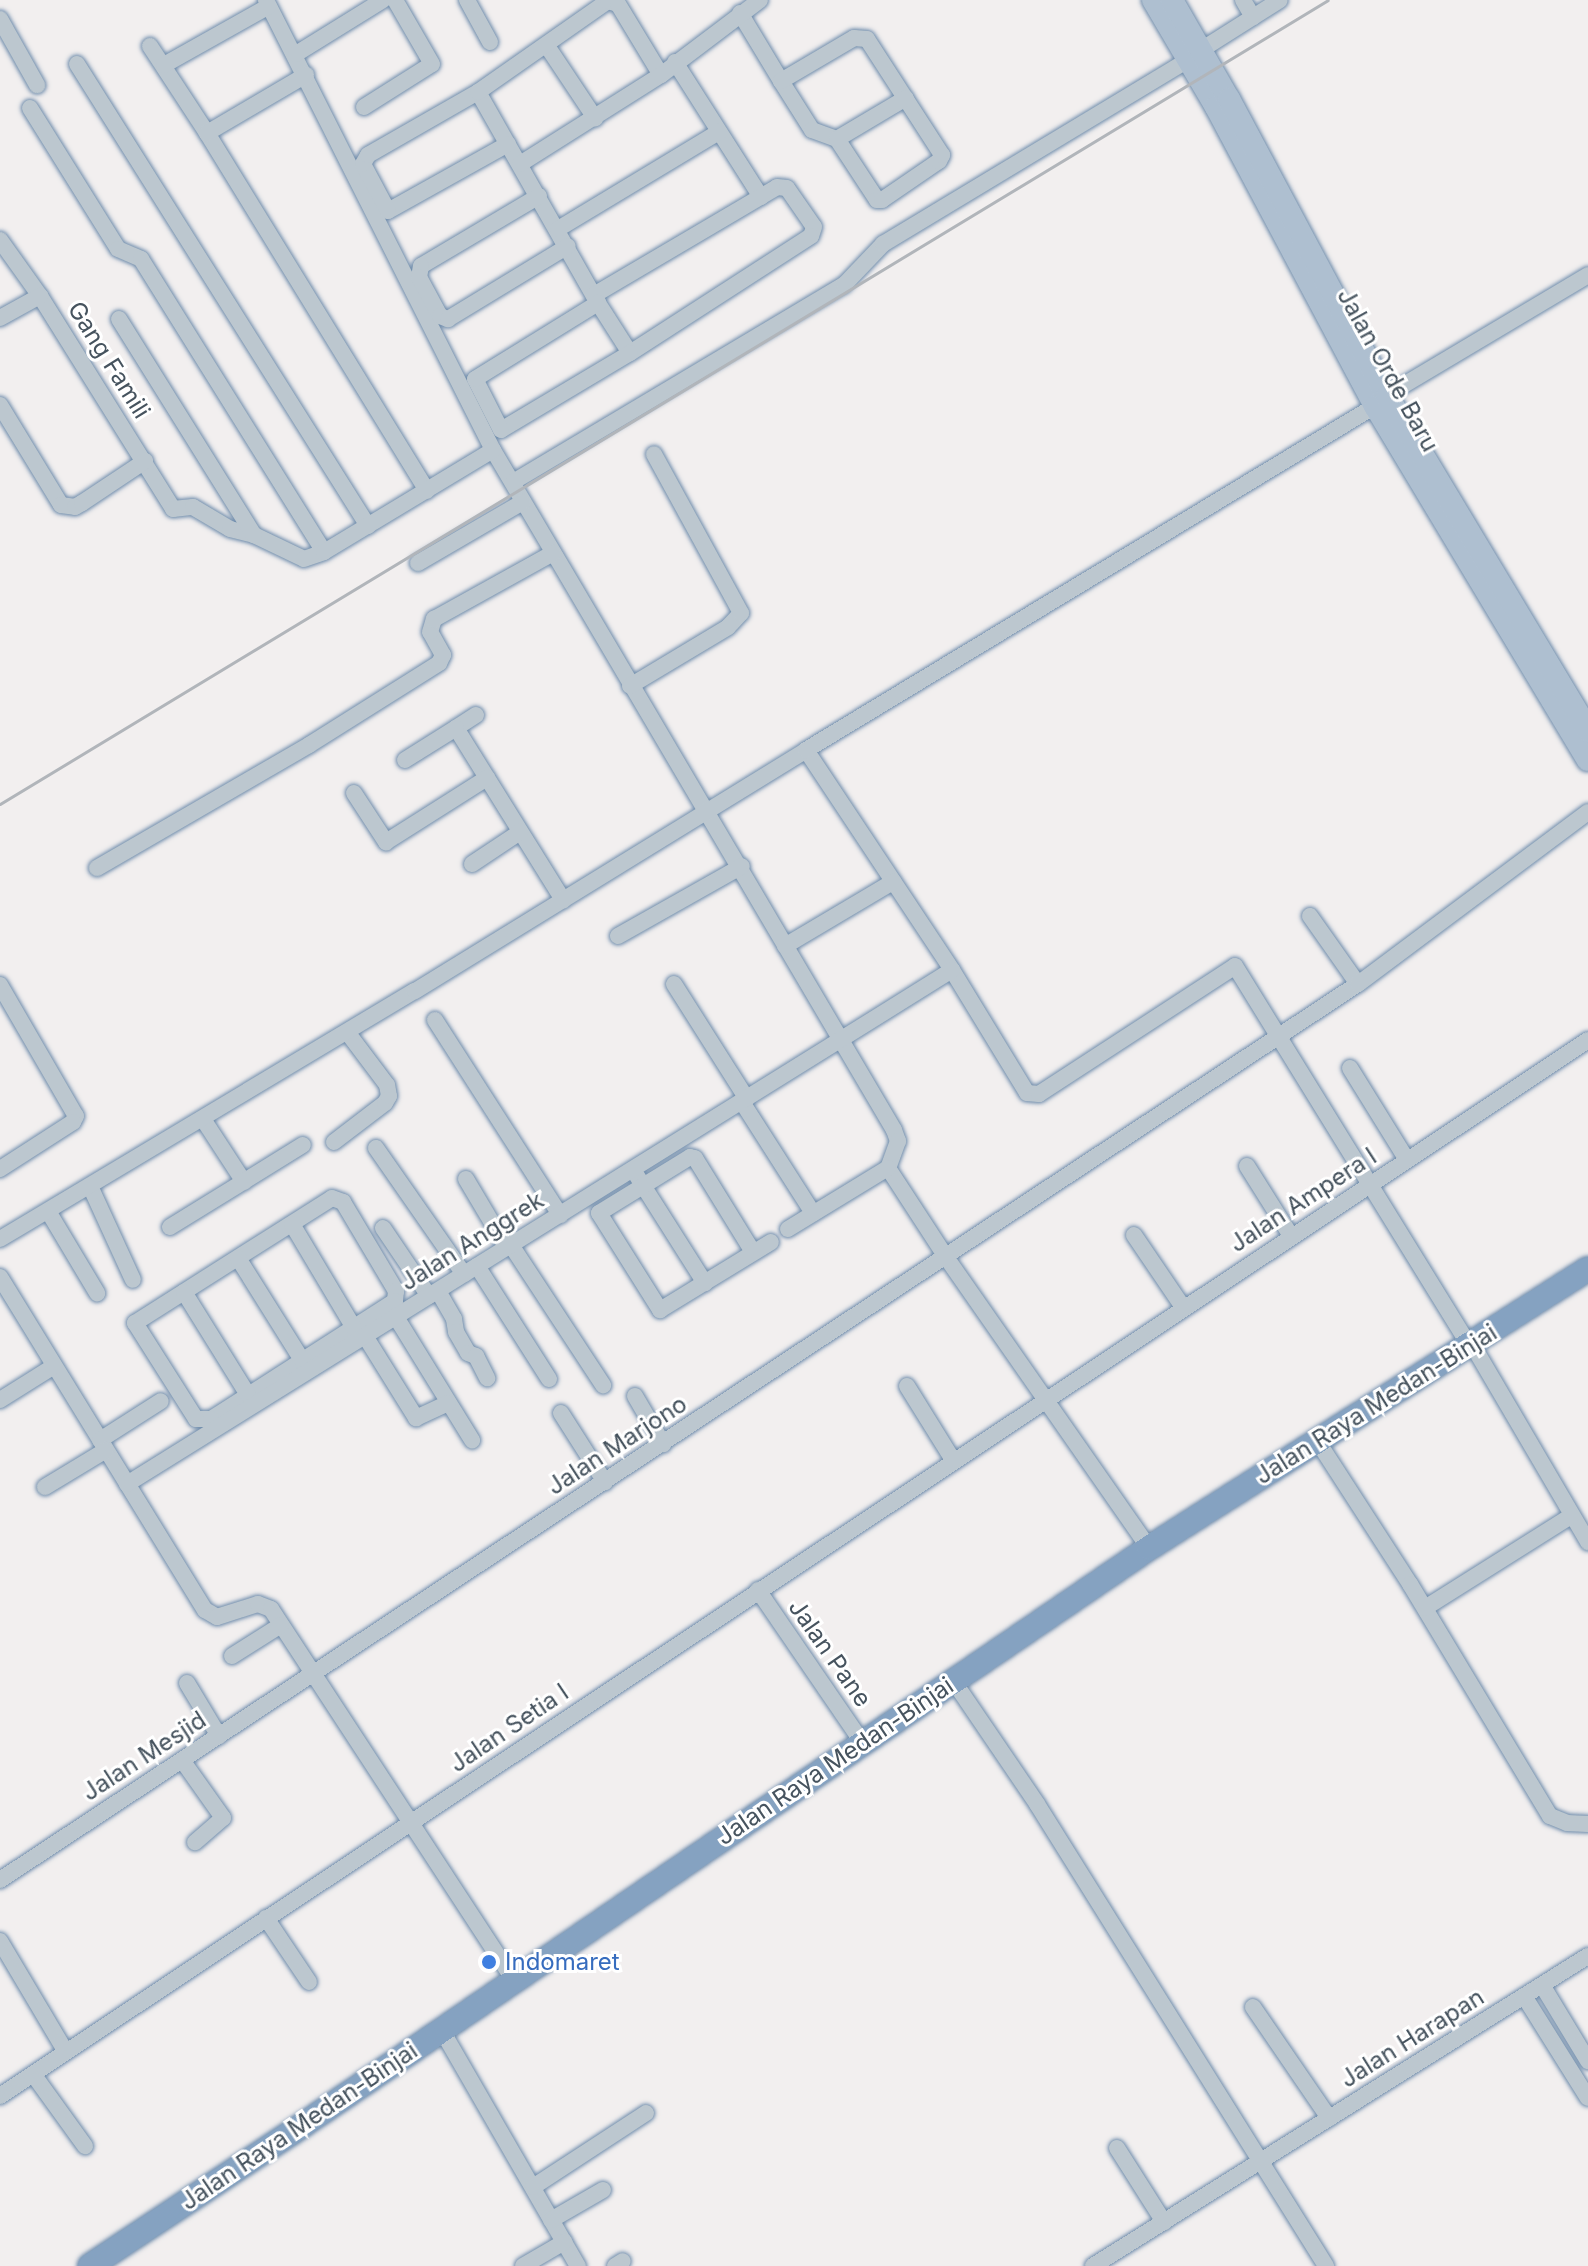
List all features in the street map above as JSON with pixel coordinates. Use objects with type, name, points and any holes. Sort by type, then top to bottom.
[{"type":"highway","name":"Jalan Raya Medan-Binjai","points":[[90,2266],[961,1692],[1021,1643],[1149,1548],[1371,1404],[1474,1351],[1588,1269]]},
{"type":"highway","name":"Jalan Raya Medan-Binjai","points":[[109,2266],[276,2160],[445,2034],[513,1979],[862,1742],[1474,1351],[1588,1282]]},
{"type":"main road","name":"Jalan Orde Baru","points":[[1153,0],[1195,55]]},
{"type":"main road","name":"Jalan Orde Baru","points":[[1172,0],[1195,55],[1381,400],[1554,690],[1588,760]]},
{"type":"main road","name":"Jalan Orde Baru","points":[[1554,690],[1588,730]]},
{"type":"street","points":[[296,54],[383,0]]},
{"type":"street","points":[[364,107],[432,64],[395,0]]},
{"type":"street","points":[[467,0],[490,42]]},
{"type":"street","points":[[520,164],[661,75],[760,0]]},
{"type":"street","points":[[1243,0],[1253,17]]},
{"type":"street","points":[[508,144],[394,209],[385,207],[363,164],[364,159],[478,92],[613,1],[661,75]]},
{"type":"street","points":[[513,482],[844,285],[883,244],[1195,55],[1277,1]]},
{"type":"street","points":[[164,65],[268,3],[493,450],[630,686],[742,866],[785,946],[894,1130],[898,1141],[888,1168],[788,1229]]},
{"type":"street","points":[[740,13],[781,81],[812,130],[837,139],[873,196],[882,200],[939,161],[942,155],[867,39],[861,36],[781,81]]},
{"type":"street","points":[[0,19],[37,85]]},
{"type":"street","points":[[150,46],[207,133],[427,491]]},
{"type":"street","points":[[547,46],[595,118]]},
{"type":"street","points":[[675,62],[761,197]]},
{"type":"street","points":[[77,64],[368,526]]},
{"type":"street","points":[[207,133],[306,75]]},
{"type":"street","points":[[478,92],[630,353]]},
{"type":"street","points":[[837,139],[906,98]]},
{"type":"street","points":[[30,108],[118,249],[141,259],[324,552]]},
{"type":"street","points":[[558,229],[719,132]]},
{"type":"street","points":[[777,187],[787,188],[814,227],[811,236],[630,353],[503,429],[498,427],[475,379],[596,299],[761,197],[777,187]]},
{"type":"street","points":[[539,196],[421,266],[419,277],[440,316],[448,319],[568,246]]},
{"type":"street","name":"Gang Famili","points":[[0,240],[40,296],[173,509],[193,507],[230,529],[254,535]]},
{"type":"street","points":[[0,1239],[347,1032],[1588,275]]},
{"type":"street","points":[[0,318],[40,296]]},
{"type":"street","points":[[119,319],[254,535],[304,559],[324,552],[493,450]]},
{"type":"street","points":[[0,405],[61,505],[75,507],[145,461]]},
{"type":"street","points":[[630,686],[728,627],[741,613],[654,454]]},
{"type":"street","points":[[418,563],[523,502]]},
{"type":"street","points":[[97,868],[309,745],[439,663],[443,655],[429,628],[434,619],[553,553]]},
{"type":"street","points":[[405,760],[476,715]]},
{"type":"street","points":[[456,728],[563,900]]},
{"type":"street","points":[[806,750],[952,970],[1027,1093],[1032,1095],[1235,966],[1281,1036],[1588,1542]]},
{"type":"street","points":[[354,793],[386,842],[487,778]]},
{"type":"street","name":"Jalan Marjono","points":[[315,1673],[1358,984],[1588,812]]},
{"type":"street","points":[[472,864],[520,832]]},
{"type":"street","points":[[618,936],[742,866]]},
{"type":"street","points":[[785,946],[893,882]]},
{"type":"street","points":[[1310,916],[1358,984]]},
{"type":"street","name":"Jalan Anggrek","points":[[127,1484],[360,1332],[396,1317],[560,1215],[637,1177],[744,1100],[952,970]]},
{"type":"street","points":[[674,984],[813,1213]]},
{"type":"street","points":[[0,985],[76,1120],[0,1169]]},
{"type":"street","points":[[435,1020],[560,1215]]},
{"type":"street","points":[[334,1142],[385,1103],[389,1096],[387,1085],[347,1032]]},
{"type":"street","name":"Jalan Ampera I","points":[[1044,1399],[1588,1040]]},
{"type":"street","points":[[1350,1068],[1407,1160]]},
{"type":"street","points":[[203,1119],[244,1182]]},
{"type":"street","points":[[170,1227],[303,1145]]},
{"type":"street","points":[[376,1148],[471,1270],[549,1379]]},
{"type":"street","points":[[753,1252],[695,1158],[684,1158],[637,1177],[599,1213],[657,1307],[663,1309],[771,1242]]},
{"type":"street","points":[[1247,1166],[1291,1236]]},
{"type":"street","points":[[888,1168],[946,1257],[1149,1548]]},
{"type":"street","points":[[637,1177],[705,1283]]},
{"type":"street","points":[[466,1179],[603,1385]]},
{"type":"street","points":[[90,1186],[133,1280]]},
{"type":"street","points":[[238,1258],[306,1365],[248,1395],[211,1419],[196,1419],[136,1327],[136,1322],[332,1198],[343,1202],[397,1297],[360,1332]]},
{"type":"street","points":[[48,1211],[97,1293]]},
{"type":"street","points":[[292,1224],[416,1418],[448,1403]]},
{"type":"street","points":[[383,1228],[454,1319],[456,1332],[468,1353],[476,1356],[487,1378]]},
{"type":"street","points":[[1134,1235],[1183,1307]]},
{"type":"street","points":[[0,1277],[205,1610],[217,1617],[264,1605],[271,1609],[513,1979]]},
{"type":"street","points":[[184,1292],[248,1395]]},
{"type":"street","points":[[396,1317],[472,1440]]},
{"type":"street","points":[[0,1400],[54,1366]]},
{"type":"street","points":[[907,1386],[953,1460]]},
{"type":"street","points":[[635,1396],[663,1444]]},
{"type":"street","name":"Jalan Setia I","points":[[0,2096],[1044,1399]]},
{"type":"street","points":[[45,1487],[161,1401]]},
{"type":"street","points":[[561,1413],[605,1482]]},
{"type":"street","points":[[1322,1448],[1425,1608],[1550,1816],[1567,1823],[1588,1824]]},
{"type":"street","points":[[1425,1608],[1571,1516]]},
{"type":"street","name":"Jalan Pane","points":[[758,1590],[862,1742]]},
{"type":"street","points":[[232,1656],[281,1625]]},
{"type":"street","name":"Jalan Mesjid","points":[[0,1880],[315,1673]]},
{"type":"street","points":[[187,1683],[219,1736]]},
{"type":"street","points":[[961,1692],[1037,1804],[1326,2266]]},
{"type":"street","points":[[182,1760],[223,1818],[195,1842]]},
{"type":"street","points":[[266,1918],[309,1982]]},
{"type":"street","points":[[0,1941],[66,2052]]},
{"type":"street","name":"Jalan Harapan","points":[[1093,2266],[1588,1956]]},
{"type":"street","points":[[1542,1985],[1588,2061]]},
{"type":"street","points":[[1524,1996],[1588,2098]]},
{"type":"street","points":[[1253,2007],[1329,2118]]},
{"type":"street","points":[[445,2034],[578,2266]]},
{"type":"street","points":[[33,2074],[85,2146]]},
{"type":"street","points":[[533,2187],[646,2113]]},
{"type":"street","points":[[1117,2148],[1164,2222]]},
{"type":"street","points":[[551,2220],[603,2190]]},
{"type":"street","points":[[523,2266],[564,2242]]},
{"type":"railway","points":[[0,804],[1328,0]]},
{"type":"place","name":"Indomaret","points":[[489,1962]]}]
